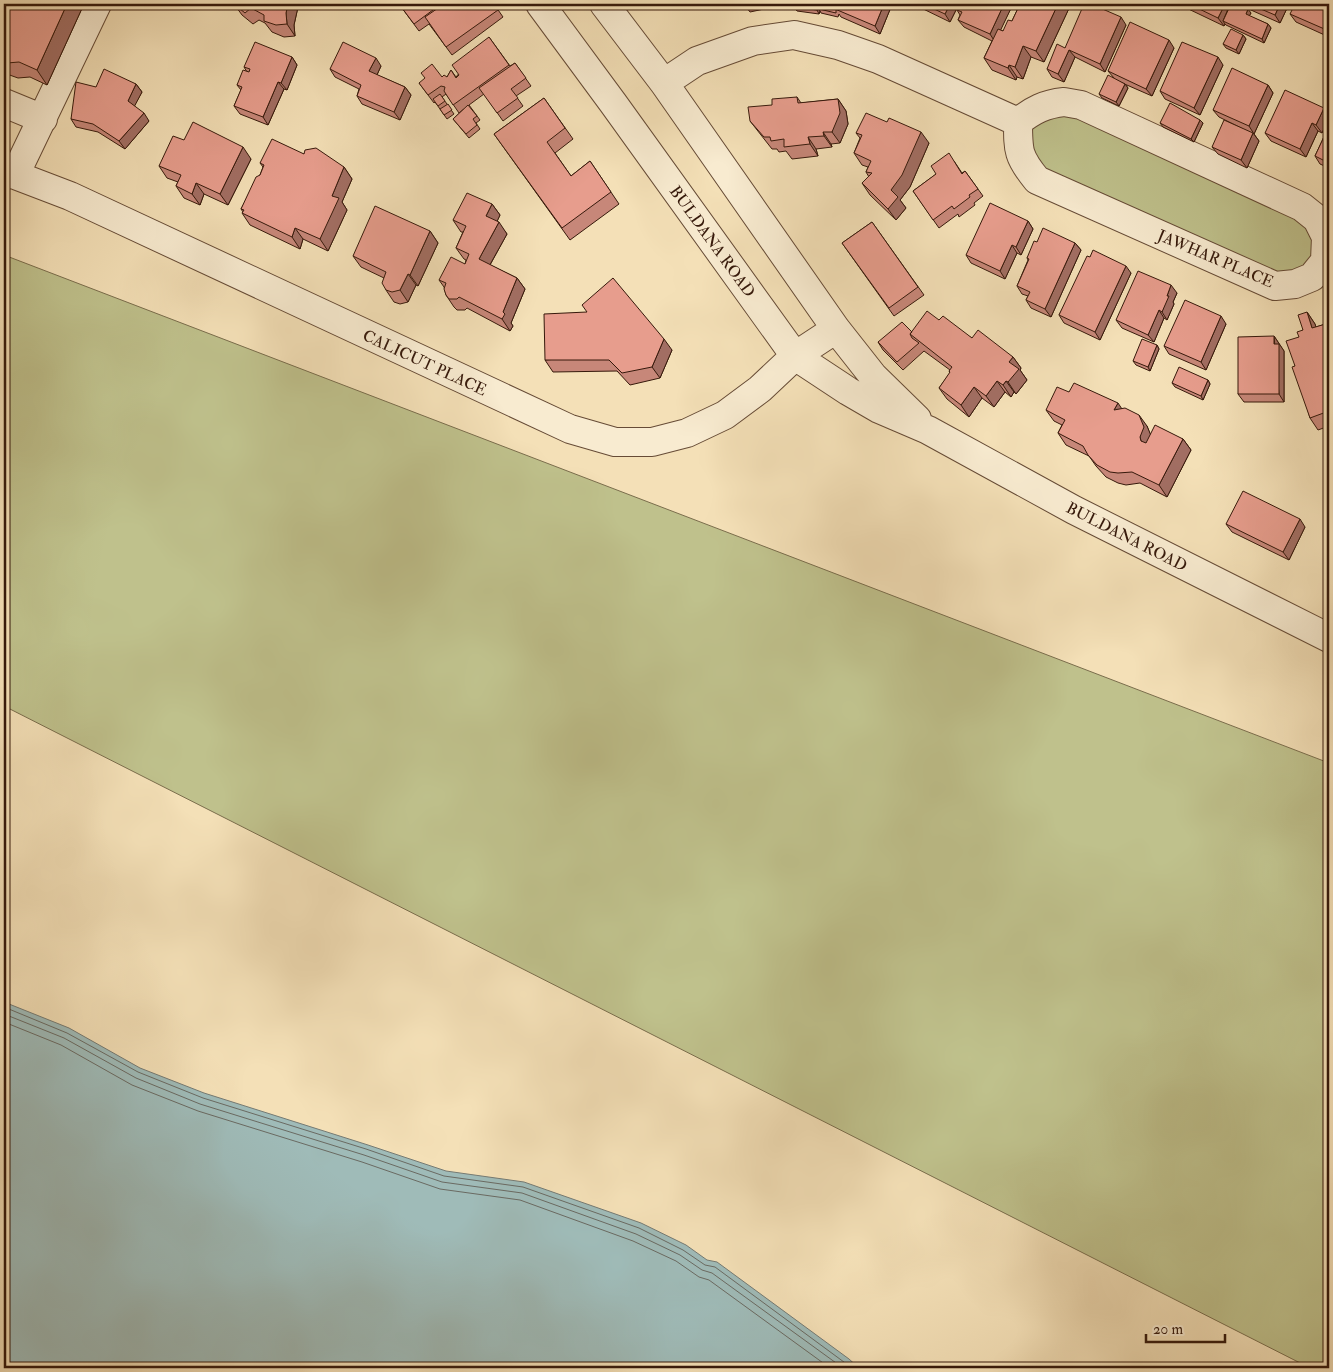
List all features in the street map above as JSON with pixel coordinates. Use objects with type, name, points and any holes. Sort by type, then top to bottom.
[{"type":"street","points":[[10,174],[43,120],[97,4]]},
{"type":"street","name":"BULDANA ROAD","points":[[540,4],[614,103],[795,356],[879,409],[928,430],[1074,510],[1329,638]]},
{"type":"street","name":"BULDANA ROAD","points":[[604,4],[664,83],[836,329],[873,376],[928,430]]},
{"type":"street","points":[[664,83],[697,61],[753,41],[794,35],[838,45],[878,60],[1018,122]]},
{"type":"street","name":"JAWHAR PLACE","points":[[1064,102],[1081,105],[1302,207],[1317,219],[1326,236],[1325,261],[1312,277],[1295,284],[1275,286],[1037,180],[1023,163],[1018,147],[1018,122],[1032,111],[1049,103],[1064,102]]},
{"type":"street","points":[[4,103],[43,120]]},
{"type":"street","name":"CALICUT PLACE","points":[[10,174],[70,196],[570,429],[615,442],[652,442],[687,433],[725,415],[760,389],[795,356],[836,329]]},
{"type":"green space","points":[[1065,108],[1310,223],[1316,255],[1289,279],[1059,180],[1034,161],[1029,138],[1034,125]]},
{"type":"green space","points":[[4,255],[1329,763],[1329,1368],[1310,1368],[4,706]]},
{"type":"water","points":[[4,1002],[69,1028],[140,1068],[204,1093],[446,1171],[524,1182],[641,1223],[686,1245],[707,1260],[717,1262],[859,1368],[4,1368]]},
{"type":"building","points":[[4,4],[67,4],[37,70],[19,62],[4,62]]},
{"type":"building","points":[[234,4],[288,4],[286,13],[287,24],[276,25],[264,21],[264,15],[251,8],[245,13]]},
{"type":"building","points":[[399,4],[441,4],[414,24]]},
{"type":"building","points":[[444,4],[494,4],[498,10],[446,47],[425,17]]},
{"type":"building","points":[[746,4],[761,4],[762,5],[747,8]]},
{"type":"building","points":[[794,4],[818,4],[817,10],[794,7]]},
{"type":"building","points":[[820,4],[837,4],[836,13],[819,9]]},
{"type":"building","points":[[837,4],[884,4],[875,26],[835,9]]},
{"type":"building","points":[[923,4],[950,4],[945,14]]},
{"type":"building","points":[[959,4],[1004,4],[990,34],[958,20],[962,12],[957,10]]},
{"type":"building","points":[[1020,4],[1058,4],[1036,51],[1023,46],[1015,67],[1009,65],[1008,68],[984,58],[998,29],[1003,31],[1008,20],[1012,21]]},
{"type":"building","points":[[1084,4],[1091,4],[1121,17],[1100,64],[1069,50],[1058,74],[1047,69],[1057,44],[1065,48]]},
{"type":"building","points":[[1189,4],[1225,4],[1218,18]]},
{"type":"building","points":[[1231,4],[1237,4],[1248,9],[1246,14],[1268,24],[1262,39],[1223,21]]},
{"type":"building","points":[[1249,4],[1280,4],[1275,15]]},
{"type":"building","points":[[1295,4],[1329,4],[1329,31],[1290,14]]},
{"type":"building","points":[[1130,22],[1169,40],[1146,89],[1108,71]]},
{"type":"building","points":[[1231,29],[1243,35],[1236,50],[1223,44]]},
{"type":"building","points":[[489,37],[509,65],[453,105],[444,91],[445,87],[441,86],[428,95],[419,83],[425,78],[421,73],[432,64],[442,77],[444,75],[447,77],[451,70],[456,78],[459,75],[452,65]]},
{"type":"building","points":[[255,42],[292,57],[281,83],[278,82],[263,117],[234,106],[242,87],[237,85],[243,70],[249,72],[250,69],[244,67]]},
{"type":"building","points":[[343,42],[376,58],[369,71],[405,87],[394,112],[357,96],[361,85],[330,69]]},
{"type":"building","points":[[1182,42],[1218,57],[1194,108],[1160,91]]},
{"type":"building","points":[[515,63],[526,78],[511,89],[518,98],[497,113],[479,88]]},
{"type":"building","points":[[1232,68],[1268,85],[1249,126],[1213,110]]},
{"type":"building","points":[[104,69],[136,84],[128,101],[144,113],[119,141],[93,124],[71,119],[76,82],[96,87]]},
{"type":"building","points":[[1108,75],[1125,84],[1116,102],[1099,94]]},
{"type":"building","points":[[1285,90],[1324,108],[1316,125],[1312,123],[1300,149],[1265,133]]},
{"type":"building","points":[[440,94],[445,101],[438,106],[433,99]]},
{"type":"building","points":[[797,97],[798,103],[838,99],[840,113],[832,132],[823,132],[824,136],[808,137],[810,144],[784,147],[784,139],[771,141],[770,137],[764,137],[750,121],[748,107],[772,105],[772,99]]},
{"type":"building","points":[[544,98],[565,128],[547,142],[571,176],[590,161],[611,192],[562,228],[494,134]]},
{"type":"building","points":[[1170,103],[1200,120],[1191,139],[1160,123]]},
{"type":"building","points":[[448,104],[452,110],[444,115],[440,109]]},
{"type":"building","points":[[468,105],[477,116],[473,119],[477,125],[466,134],[453,119]]},
{"type":"building","points":[[866,113],[887,122],[889,118],[921,132],[902,175],[891,190],[898,197],[888,209],[862,183],[872,173],[866,172],[871,161],[854,153],[862,135],[856,133]]},
{"type":"building","points":[[1224,120],[1253,133],[1241,160],[1212,147]]},
{"type":"building","points":[[193,122],[243,147],[220,194],[196,183],[192,194],[176,186],[181,175],[159,166],[173,136],[184,140]]},
{"type":"building","points":[[1329,126],[1329,163],[1315,156]]},
{"type":"building","points":[[272,139],[304,154],[305,150],[316,148],[344,167],[332,196],[339,198],[320,239],[295,228],[292,237],[242,213],[244,210],[241,209],[256,177],[260,175],[264,165],[260,163]]},
{"type":"building","points":[[949,153],[962,174],[965,171],[978,189],[954,209],[952,206],[933,220],[913,191],[936,174],[931,166]]},
{"type":"building","points":[[467,193],[492,204],[486,216],[499,222],[479,259],[517,278],[502,319],[459,297],[457,299],[449,299],[444,289],[446,283],[439,280],[451,257],[465,264],[469,254],[456,248],[466,226],[453,220]]},
{"type":"building","points":[[990,203],[1028,221],[1016,247],[1012,245],[1000,271],[966,255]]},
{"type":"building","points":[[375,206],[430,231],[410,275],[408,274],[400,290],[392,292],[386,290],[382,283],[386,272],[353,256]]},
{"type":"building","points":[[872,222],[918,287],[889,308],[842,243]]},
{"type":"building","points":[[1043,228],[1075,243],[1045,309],[1026,300],[1030,292],[1017,286],[1029,259],[1027,258],[1034,241],[1037,242]]},
{"type":"building","points":[[1093,250],[1126,266],[1095,332],[1059,315],[1087,256],[1090,257]]},
{"type":"building","points":[[1138,271],[1171,285],[1167,296],[1169,296],[1162,312],[1159,310],[1148,335],[1116,320]]},
{"type":"building","points":[[613,278],[664,339],[652,367],[622,373],[609,360],[545,360],[544,314],[587,312],[582,305]]},
{"type":"building","points":[[1185,300],[1221,316],[1201,362],[1164,346]]},
{"type":"building","points":[[927,311],[939,320],[943,316],[972,338],[978,330],[1013,357],[1009,362],[1019,369],[1003,385],[997,381],[986,396],[974,387],[961,405],[939,388],[952,367],[910,334]]},
{"type":"building","points":[[1307,312],[1312,328],[1329,323],[1329,411],[1310,418],[1292,367],[1295,366],[1286,341],[1299,337],[1297,332],[1303,330],[1298,315]]},
{"type":"building","points":[[902,322],[912,332],[910,334],[912,338],[919,343],[897,362],[878,342]]},
{"type":"building","points":[[1274,336],[1274,344],[1279,344],[1279,394],[1238,394],[1238,337]]},
{"type":"building","points":[[1142,339],[1157,345],[1148,367],[1133,361]]},
{"type":"building","points":[[1179,367],[1208,380],[1201,396],[1172,383]]},
{"type":"building","points":[[1074,383],[1118,403],[1114,410],[1125,408],[1139,415],[1144,427],[1140,437],[1141,441],[1146,443],[1155,425],[1183,439],[1159,485],[1132,472],[1110,472],[1097,465],[1083,446],[1058,433],[1065,420],[1046,410],[1057,387],[1069,392]]},
{"type":"building","points":[[1243,491],[1300,519],[1283,552],[1226,524]]}]
